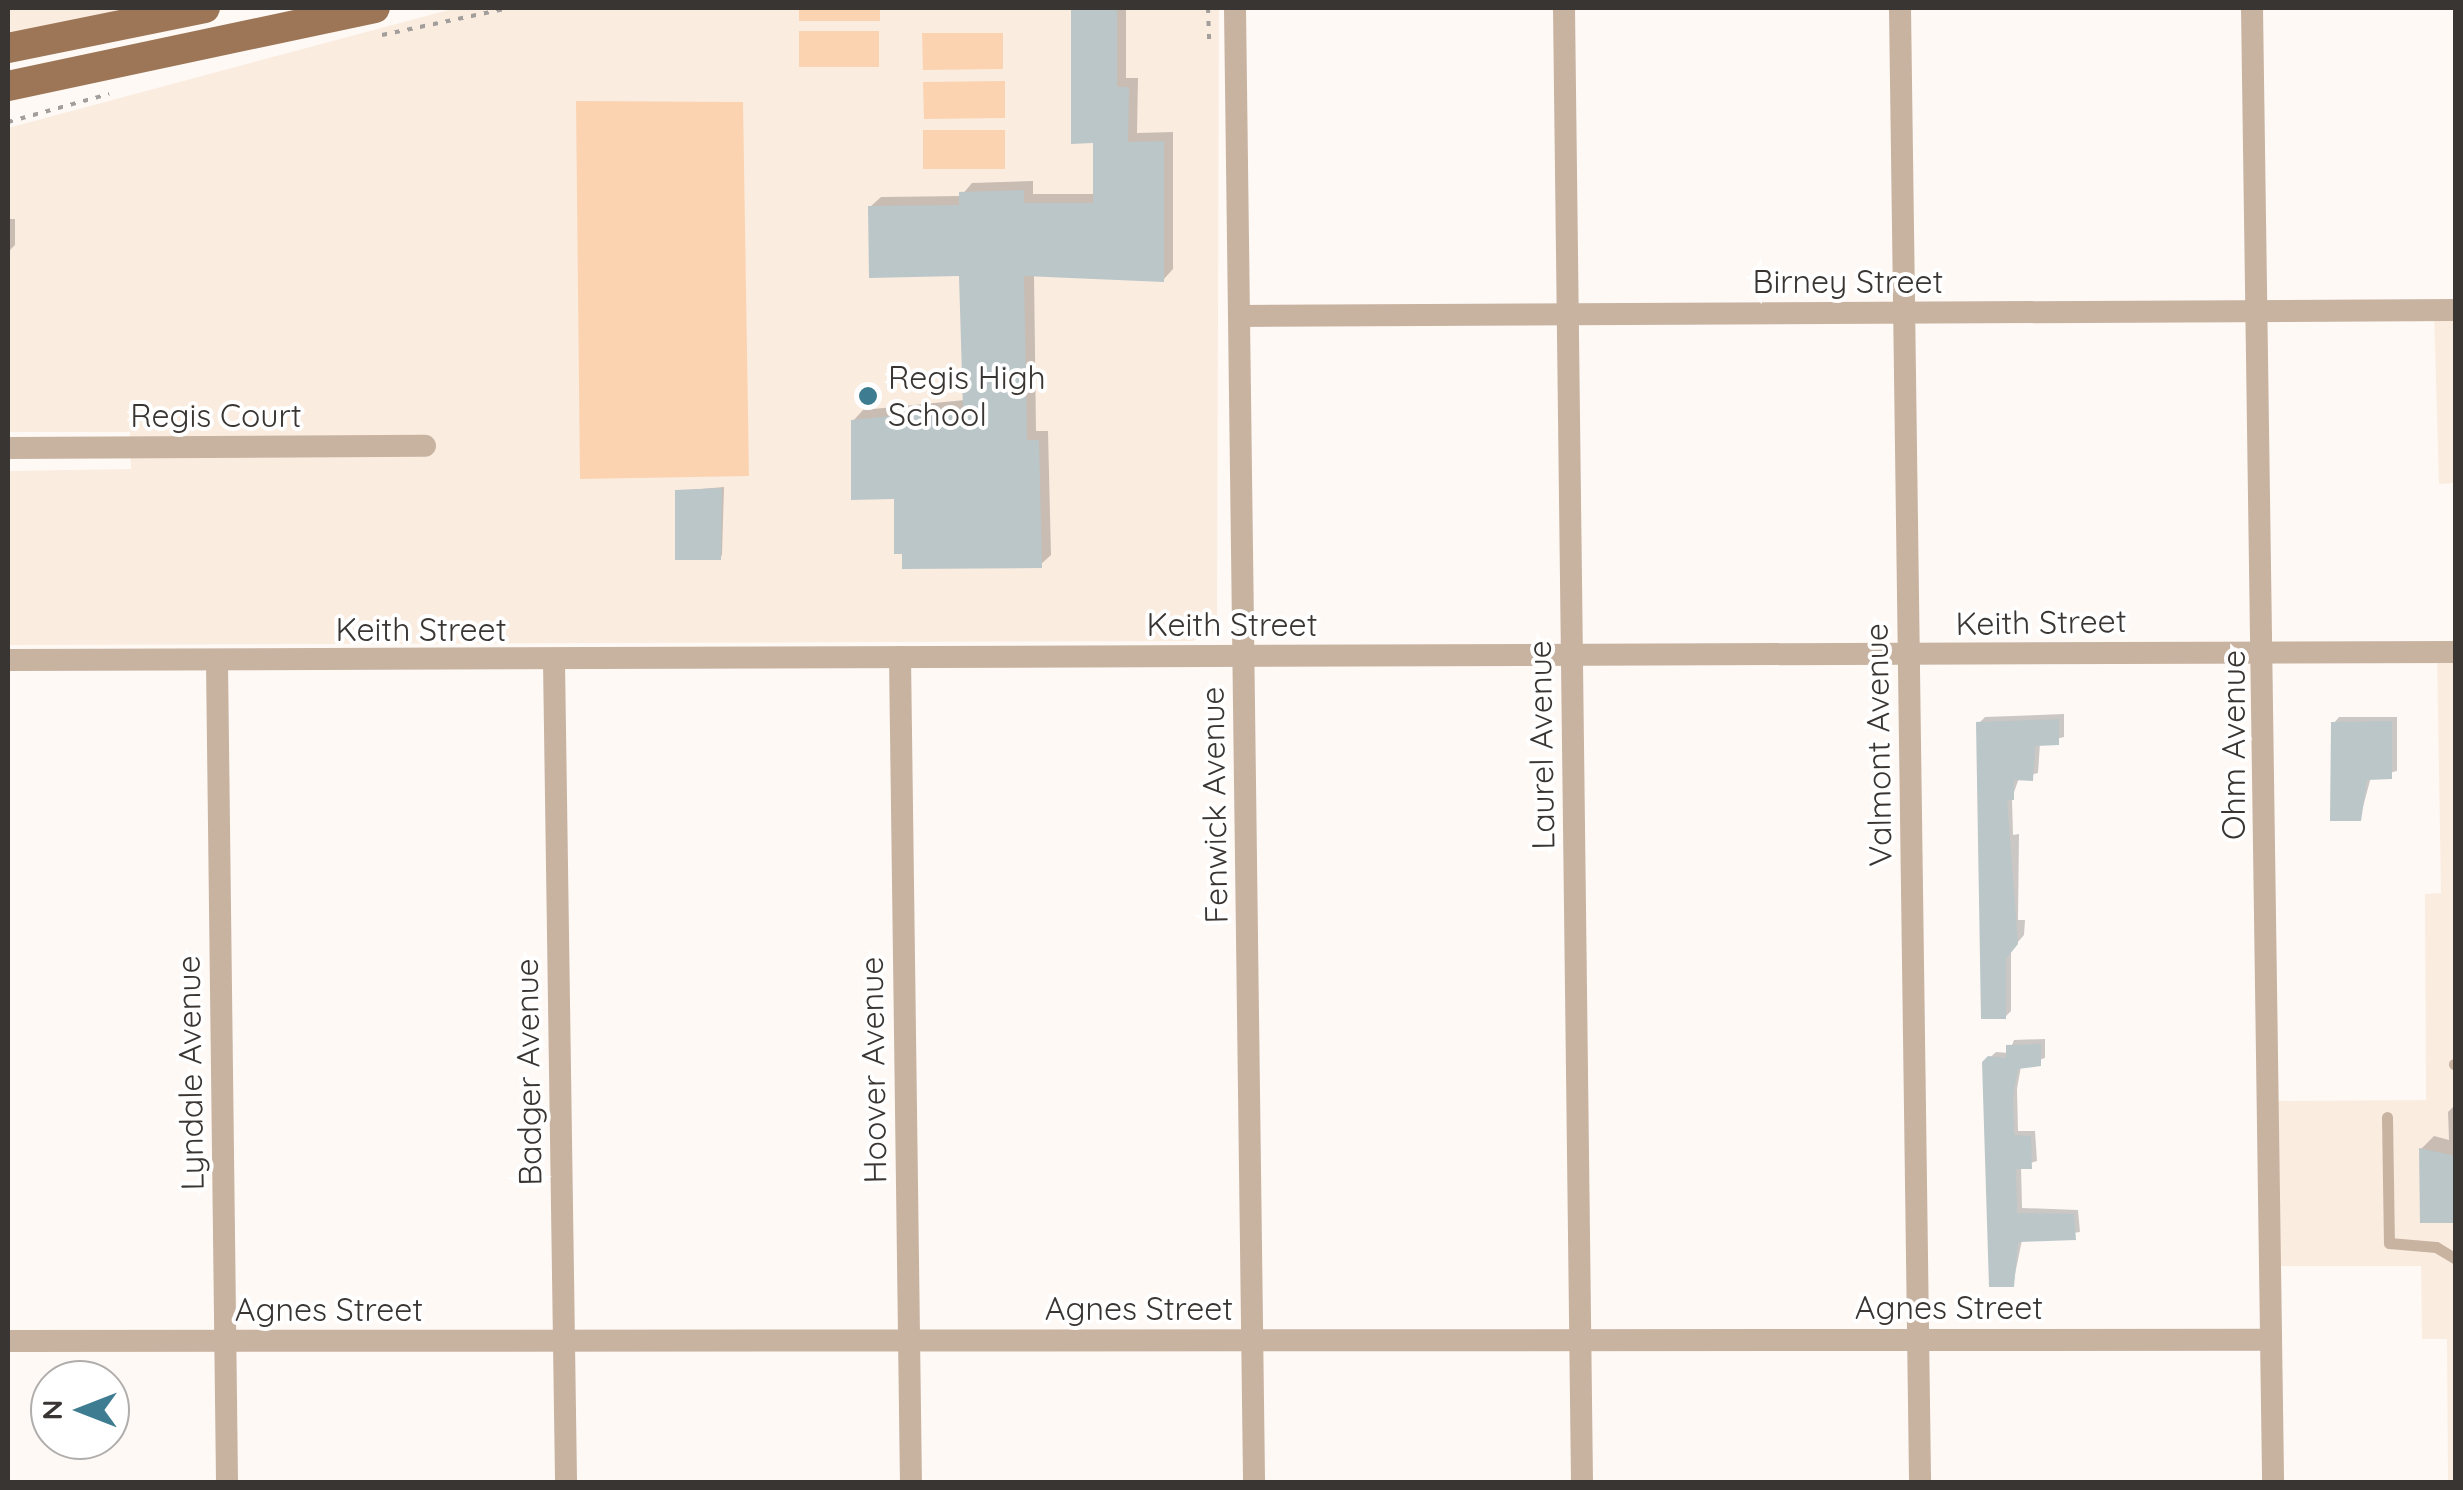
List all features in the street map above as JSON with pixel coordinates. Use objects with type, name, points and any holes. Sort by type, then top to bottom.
[{"type":"main road","points":[[8,48],[205,8]]},
{"type":"main road","points":[[8,86],[366,9]]},
{"type":"street","name":"Laurel Avenue","points":[[1564,8],[1582,1482]]},
{"type":"street","name":"Valmont Avenue","points":[[1900,8],[1920,1482]]},
{"type":"street","name":"Ohm Avenue","points":[[2252,8],[2265,652],[2273,1482]]},
{"type":"street","name":"Fenwick Avenue","points":[[1242,9],[1240,316],[1254,1482]]},
{"type":"street","name":"Birney Street","points":[[1240,316],[2456,310]]},
{"type":"street","name":"Regis Court","points":[[8,448],[425,446]]},
{"type":"street","name":"Keith Street","points":[[8,660],[1245,656],[1572,659],[2456,652]]},
{"type":"street","name":"Hoover Avenue","points":[[900,657],[911,1482]]},
{"type":"street","name":"Badger Avenue","points":[[554,660],[566,1482]]},
{"type":"street","name":"Lyndale Avenue","points":[[217,662],[227,1482]]},
{"type":"street","name":"Agnes Street","points":[[8,1341],[564,1344],[2270,1340]]},
{"type":"lane","points":[[2387,1117],[2389,1243],[2436,1246],[2456,1260]]},
{"type":"path","points":[[1208,8],[1209,40]]},
{"type":"shaded area","points":[[8,8],[205,8],[8,48]]},
{"type":"shaded area","name":"Regis High School","points":[[456,8],[1219,8],[1217,631],[1193,641],[8,645],[8,471],[131,469],[130,432],[8,432],[8,128]]},
{"type":"shaded area","points":[[799,8],[880,8],[880,21],[799,21]]},
{"type":"shaded area","points":[[799,31],[879,31],[879,67],[799,67]]},
{"type":"shaded area","points":[[922,33],[1003,33],[1003,69],[923,70]]},
{"type":"shaded area","points":[[1005,81],[1005,118],[924,119],[923,82]]},
{"type":"shaded area","points":[[576,101],[743,102],[749,476],[580,479]]},
{"type":"shaded area","points":[[923,130],[1005,130],[1005,169],[923,169]]},
{"type":"shaded area","points":[[2434,310],[2455,310],[2455,483],[2439,484]]},
{"type":"shaded area","points":[[2437,652],[2455,652],[2455,1482],[2448,1482],[2447,1339],[2422,1339],[2421,1266],[2270,1266],[2268,1101],[2426,1100],[2425,894],[2441,893]]},
{"type":"building","points":[[1071,8],[1117,8],[1117,87],[1129,87],[1128,142],[1164,141],[1164,282],[1024,276],[1027,440],[1039,440],[1042,568],[902,569],[902,554],[894,554],[894,499],[851,500],[851,420],[963,409],[959,276],[869,278],[868,206],[959,205],[959,192],[1024,190],[1024,203],[1093,203],[1093,143],[1071,144]]},
{"type":"building","points":[[722,488],[721,560],[675,560],[675,490]]},
{"type":"building","points":[[2059,719],[2059,745],[2035,746],[2033,781],[2014,780],[2014,800],[2007,800],[2018,944],[2006,959],[2006,1019],[1981,1019],[1976,722]]},
{"type":"building","points":[[2392,721],[2392,779],[2367,780],[2361,821],[2330,821],[2331,722]]},
{"type":"building","points":[[2041,1044],[2041,1066],[2018,1069],[2013,1096],[2014,1135],[2031,1136],[2032,1169],[2016,1169],[2017,1213],[2074,1214],[2076,1240],[2018,1242],[2014,1287],[1989,1287],[1982,1062],[1988,1056],[2006,1058],[2006,1045]]},
{"type":"building","points":[[2419,1148],[2456,1156],[2456,1223],[2420,1223]]},
{"type":"place","name":"Regis High School","points":[[868,396]]}]
